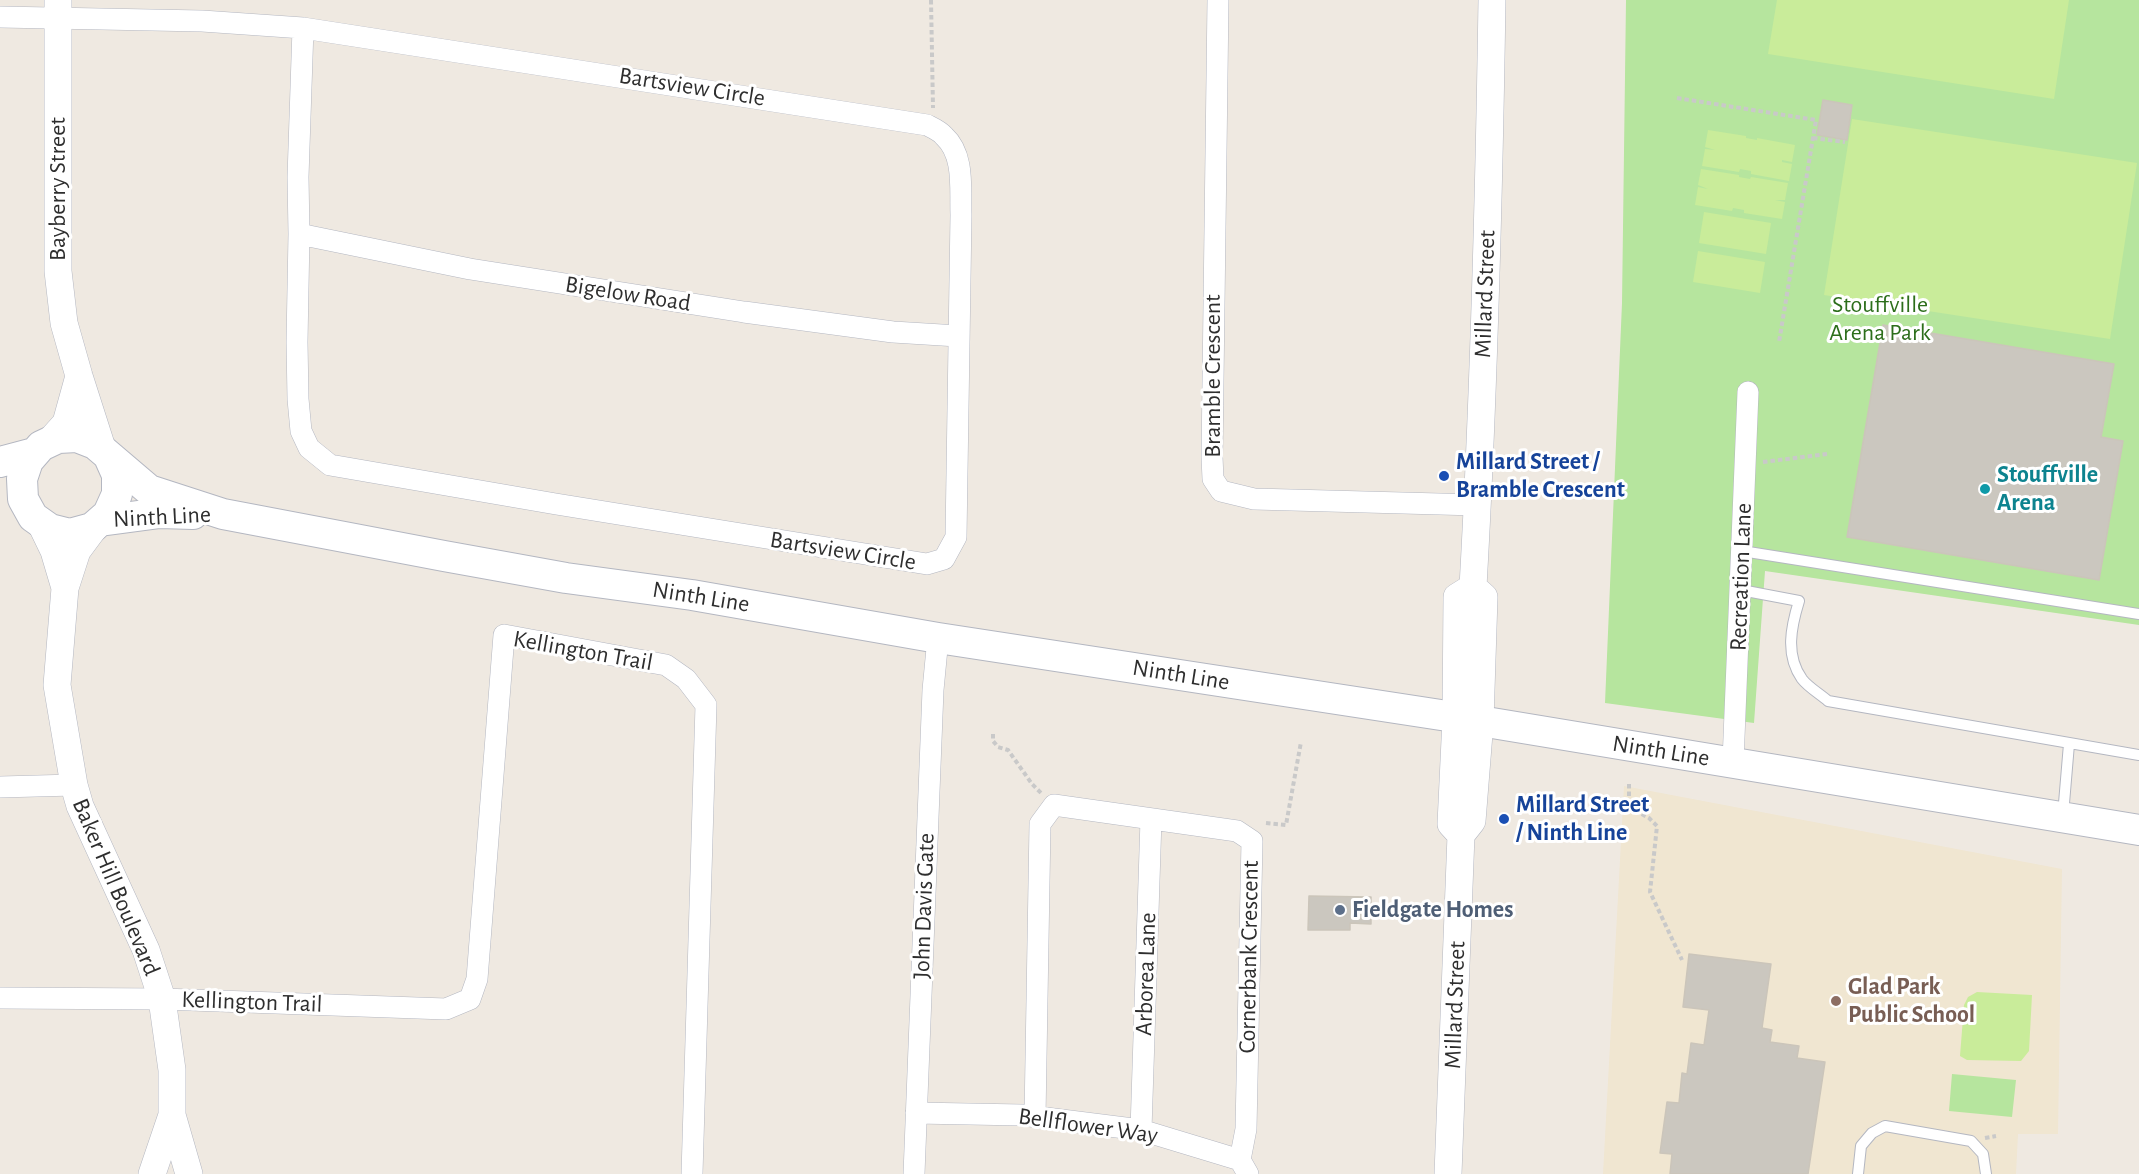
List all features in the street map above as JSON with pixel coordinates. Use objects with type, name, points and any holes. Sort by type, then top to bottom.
[{"type":"main road","points":[[0,490],[50,530],[70,534],[92,528],[108,514],[117,494],[117,475],[106,454],[95,444],[77,437],[58,438],[28,460],[22,479],[23,500],[35,516]]},
{"type":"main road","points":[[0,462],[42,448]]},
{"type":"main road","name":"Ninth Line","points":[[106,454],[149,490],[223,514],[566,578],[703,597],[938,638],[1053,654],[1733,762],[2139,830]]},
{"type":"main road","name":"Ninth Line","points":[[98,522],[160,513],[223,514]]},
{"type":"street","name":"Bramble Crescent","points":[[1218,0],[1213,479],[1221,491],[1254,499],[1478,505]]},
{"type":"street","name":"Millard Street","points":[[1448,1174],[1461,836],[1472,821],[1468,720],[1484,597],[1473,587],[1478,505],[1492,95],[1492,0]]},
{"type":"street","name":"Bartsview Circle","points":[[0,17],[58,8],[303,28],[927,125],[944,135],[956,151],[960,169],[956,537],[944,559],[927,564],[330,465],[309,448],[301,431],[297,342],[298,177],[303,28]]},
{"type":"street","name":"Bayberry Street","points":[[58,8],[58,271],[64,323],[79,376],[106,454]]},
{"type":"street","name":"Bigelow Road","points":[[299,234],[470,268],[744,312],[893,332],[958,336]]},
{"type":"street","points":[[42,448],[66,423],[79,376]]},
{"type":"street","name":"Recreation Lane","points":[[1733,762],[1748,392]]},
{"type":"street","name":"Baker Hill Boulevard","points":[[35,516],[54,551],[65,588]]},
{"type":"street","name":"Baker Hill Boulevard","points":[[98,522],[78,551],[65,588],[57,685],[74,786],[90,832],[146,950],[162,999],[172,1070],[172,1115],[187,1174]]},
{"type":"street","name":"Kellington Trail","points":[[162,999],[446,1010],[470,999],[477,979],[504,635],[666,665],[686,679],[706,705],[692,1174]]},
{"type":"street","name":"John Davis Gate","points":[[914,1174],[933,690],[938,638]]},
{"type":"street","points":[[0,787],[74,786]]},
{"type":"street","points":[[1035,1117],[1040,824],[1054,805]]},
{"type":"street","name":"Cornerbank Crescent","points":[[1054,805],[1237,831],[1252,841],[1244,1167]]},
{"type":"street","name":"Arborea Lane","points":[[1141,1130],[1151,819]]},
{"type":"street","points":[[0,998],[162,999]]},
{"type":"street","name":"Bellflower Way","points":[[916,1113],[1022,1114],[1141,1130],[1244,1167]]},
{"type":"street","name":"Baker Hill Boulevard","points":[[152,1174],[172,1115]]},
{"type":"street","points":[[159,1174],[176,1172],[187,1174]]},
{"type":"lane","points":[[1742,551],[2139,614]]},
{"type":"lane","points":[[1741,590],[1799,601],[1793,622],[1790,654],[1803,680],[1828,700],[2139,755]]},
{"type":"lane","points":[[2063,817],[2069,744]]},
{"type":"lane","points":[[1858,1174],[1861,1146],[1872,1133],[1885,1126],[1971,1141],[1983,1154],[1986,1174]]},
{"type":"path","points":[[927,125],[933,115],[931,0]]},
{"type":"path","points":[[1677,98],[1816,120],[1779,342]]},
{"type":"path","points":[[1813,138],[1845,142]]},
{"type":"path","points":[[1745,464],[1827,454]]},
{"type":"path","points":[[993,734],[993,741],[998,747],[1008,750],[1032,784],[1054,805]]},
{"type":"path","points":[[1266,823],[1286,825],[1301,742]]},
{"type":"path","points":[[1629,784],[1629,807],[1658,826],[1650,892],[1682,960]]},
{"type":"shaded area","name":"Glad Park Public School","points":[[1624,786],[2062,869],[2058,1134],[2018,1134],[2016,1174],[1603,1174]]},
{"type":"green space","name":"Stouffville Arena Park","points":[[1626,0],[2139,0],[2139,625],[1765,571],[1754,723],[1605,703],[1622,303]]},
{"type":"green space","points":[[1777,0],[2069,0],[2054,99],[1768,54]]},
{"type":"green space","points":[[1852,119],[2137,163],[2110,339],[1824,295]]},
{"type":"green space","points":[[1708,130],[1795,145],[1792,162],[1782,160],[1782,162],[1792,164],[1789,181],[1751,174],[1751,171],[1740,169],[1739,172],[1702,166],[1705,149],[1715,150],[1705,147]]},
{"type":"green space","points":[[1701,169],[1750,179],[1751,177],[1788,183],[1785,200],[1775,200],[1785,202],[1782,219],[1744,213],[1744,210],[1733,208],[1732,211],[1695,205],[1698,187],[1708,189],[1698,185]]},
{"type":"green space","points":[[1704,212],[1771,223],[1766,254],[1699,243]]},
{"type":"green space","points":[[1698,251],[1765,262],[1760,293],[1693,282]]},
{"type":"green space","points":[[1977,992],[2032,995],[2029,1051],[2021,1061],[1967,1060],[1960,1056],[1964,1005],[1968,997]]},
{"type":"green space","points":[[1952,1074],[2016,1080],[2012,1117],[1949,1111]]},
{"type":"building","points":[[1823,100],[1852,105],[1847,140],[1817,135]]},
{"type":"building","name":"Stouffville Arena","points":[[1883,325],[2114,364],[2101,437],[2123,441],[2099,580],[1847,537]]},
{"type":"building","name":"Fieldgate Homes","points":[[1309,896],[1371,897],[1371,924],[1350,923],[1350,930],[1308,930]]},
{"type":"building","points":[[1689,954],[1771,964],[1762,1028],[1772,1030],[1770,1042],[1799,1046],[1797,1058],[1825,1062],[1808,1174],[1670,1174],[1672,1154],[1660,1153],[1667,1102],[1679,1103],[1682,1073],[1687,1074],[1691,1043],[1704,1045],[1709,1010],[1683,1007]]},
{"type":"place","name":"Millard Street / Bramble Crescent","points":[[1444,476]]},
{"type":"place","name":"Stouffville Arena","points":[[1985,489]]},
{"type":"place","name":"Millard Street / Ninth Line","points":[[1504,819]]},
{"type":"place","name":"Fieldgate Homes","points":[[1340,910]]},
{"type":"place","name":"Glad Park Public School","points":[[1836,1001]]}]
